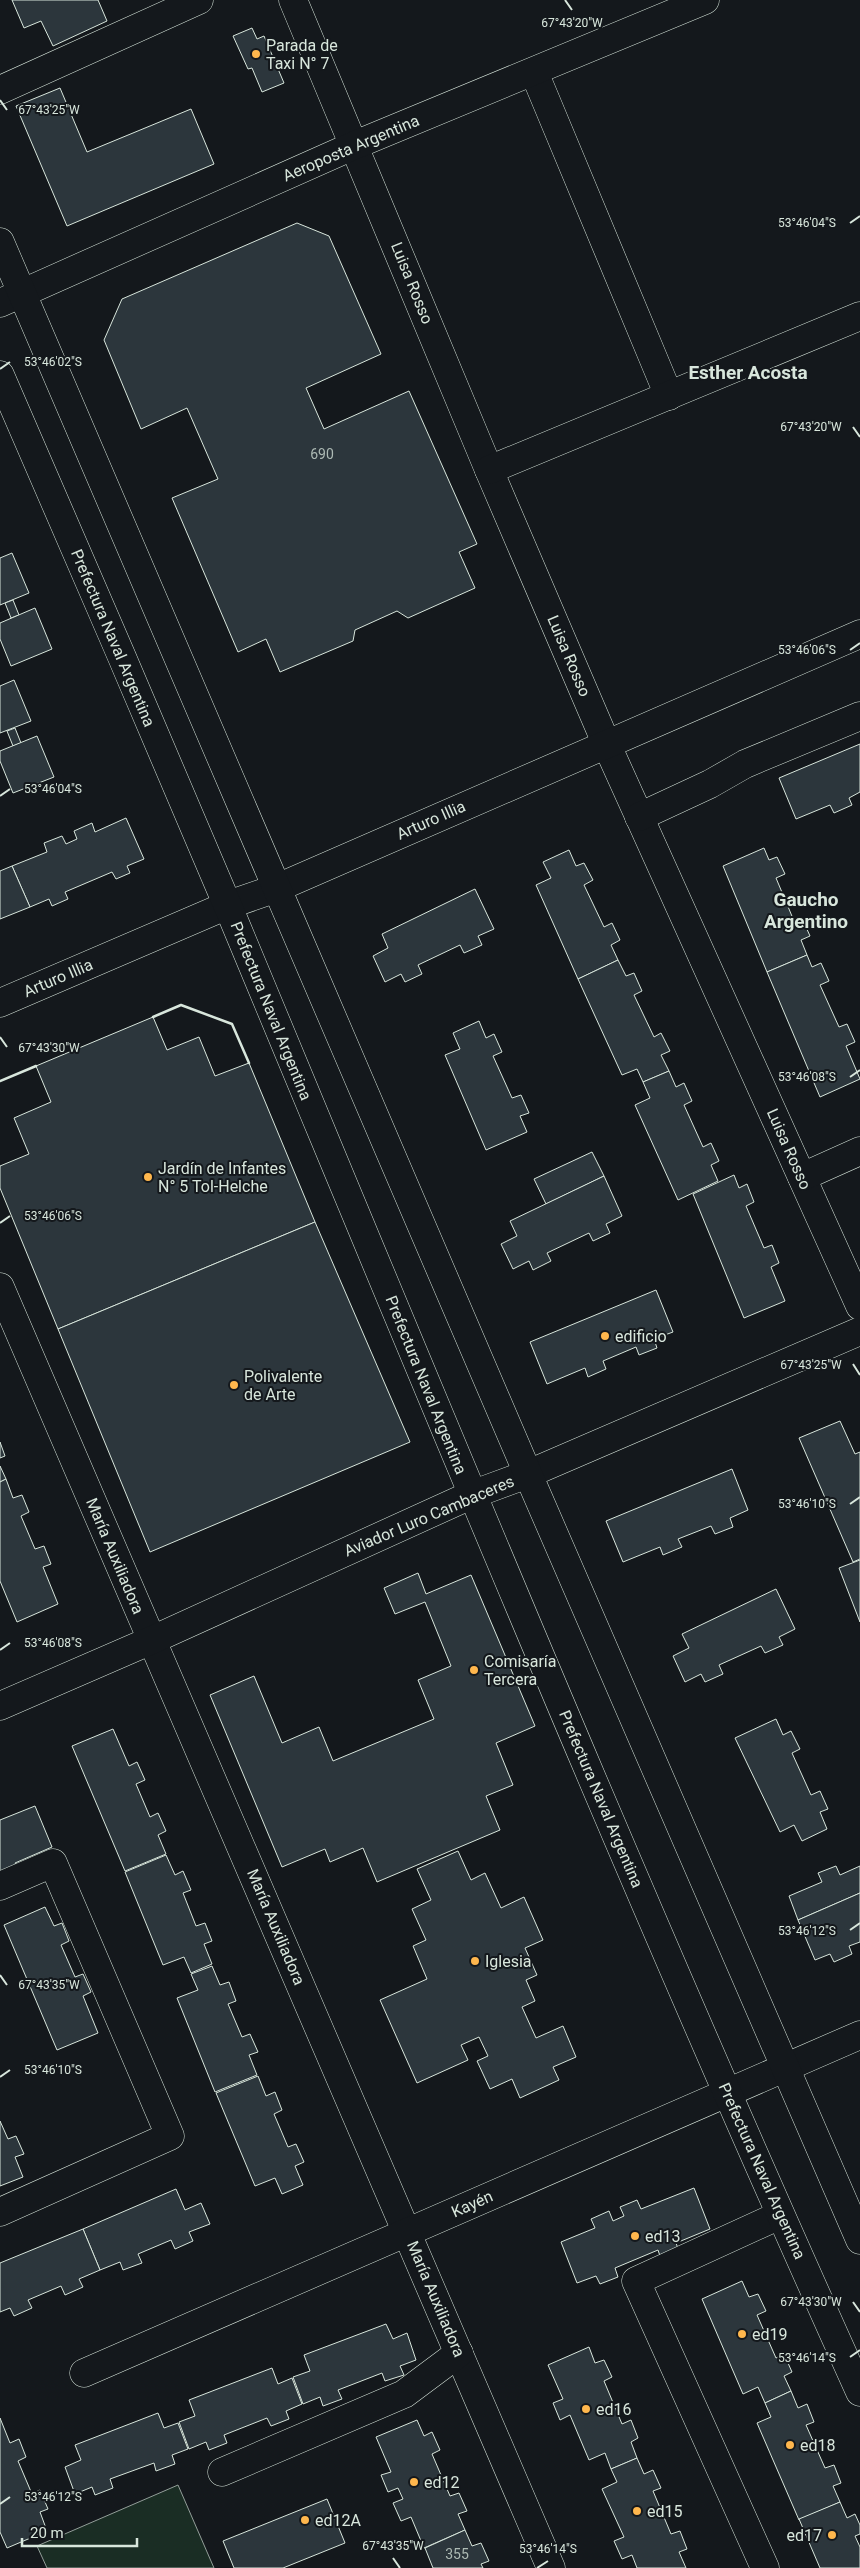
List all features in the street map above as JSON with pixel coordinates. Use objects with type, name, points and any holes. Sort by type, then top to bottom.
[{"type":"street","points":[[0,90],[199,0]]},
{"type":"street","name":"Luisa Rosso","points":[[293,0],[489,470],[606,743],[860,1306]]},
{"type":"street","name":"Aeroposta Argentina","points":[[11,298],[355,145],[705,0]]},
{"type":"street","points":[[534,72],[669,396]]},
{"type":"street","points":[[0,242],[11,298],[277,888],[783,2067],[860,2240]]},
{"type":"street","points":[[489,470],[860,316]]},
{"type":"street","name":"Prefectura Naval Argentina","points":[[0,374],[228,905],[471,1495],[780,2216],[860,2392]]},
{"type":"street","name":"Arturo Illia","points":[[0,1003],[228,905],[277,888],[606,743],[860,634]]},
{"type":"street","points":[[639,817],[710,784],[745,764],[860,716]]},
{"type":"street","points":[[802,1177],[860,1151]]},
{"type":"street","name":"María Auxiliadora","points":[[0,1287],[551,2568]]},
{"type":"street","name":"Aviador Luro Cambaceres","points":[[0,1706],[152,1640],[471,1495],[528,1474],[860,1331]]},
{"type":"street","points":[[0,1886],[53,1863],[170,2136],[0,2212]]},
{"type":"street","name":"Kayén","points":[[84,2373],[783,2067],[860,2036]]},
{"type":"street","points":[[765,2568],[636,2281],[780,2216]]},
{"type":"street","points":[[222,2472],[404,2394],[460,2354]]},
{"type":"green space","points":[[178,2485],[214,2568],[47,2568],[37,2546]]},
{"type":"building","points":[[12,0],[98,0],[107,21],[53,46],[41,21],[24,28]]},
{"type":"building","name":"Parada de Taxi N° 7","points":[[252,28],[257,39],[264,36],[284,83],[262,92],[252,68],[248,69],[233,36]]},
{"type":"building","points":[[60,88],[87,152],[191,109],[214,164],[67,226],[16,106]]},
{"type":"building","points":[[297,223],[329,236],[381,354],[306,388],[324,429],[409,391],[477,544],[459,552],[475,588],[408,618],[397,611],[355,630],[353,641],[280,672],[266,639],[238,652],[172,498],[218,479],[187,408],[141,429],[104,340],[122,299]]},
{"type":"building","points":[[12,553],[29,593],[0,605],[0,558]]},
{"type":"building","points":[[13,600],[19,615],[11,618],[5,603]]},
{"type":"building","points":[[35,608],[52,649],[11,666],[0,639],[0,623]]},
{"type":"building","points":[[14,680],[31,721],[0,733],[0,686]]},
{"type":"building","points":[[15,728],[21,743],[13,746],[7,731]]},
{"type":"building","points":[[37,736],[54,777],[13,793],[0,761],[0,751]]},
{"type":"building","points":[[860,744],[860,792],[849,798],[852,805],[834,813],[830,805],[796,819],[779,778]]},
{"type":"building","points":[[126,818],[144,859],[127,866],[130,873],[116,879],[112,872],[65,892],[68,899],[52,906],[49,899],[30,907],[12,866],[47,852],[44,843],[62,836],[66,844],[77,839],[74,831],[92,823],[95,832]]},
{"type":"building","points":[[764,848],[769,860],[777,857],[785,874],[776,878],[794,921],[802,918],[810,936],[801,940],[807,955],[767,972],[723,866]]},
{"type":"building","points":[[569,850],[576,866],[584,863],[593,880],[584,885],[604,927],[612,923],[620,940],[611,945],[618,960],[578,979],[536,885],[551,878],[543,862]]},
{"type":"building","points":[[12,866],[30,907],[0,919],[0,871]]},
{"type":"building","points":[[475,889],[494,929],[478,936],[482,945],[464,953],[460,945],[418,965],[422,974],[405,982],[401,974],[385,982],[373,956],[388,948],[382,934]]},
{"type":"building","points":[[807,955],[812,967],[821,963],[829,981],[820,985],[839,1027],[847,1024],[855,1042],[846,1046],[860,1079],[820,1097],[767,972]]},
{"type":"building","points":[[618,960],[626,976],[634,973],[642,991],[634,995],[654,1037],[661,1033],[670,1051],[661,1055],[669,1071],[643,1082],[637,1069],[622,1075],[578,979]]},
{"type":"building","name":"Jardín de Infantes N° 5 Tol-Helche","points":[[153,1017],[167,1050],[199,1037],[215,1076],[249,1063],[315,1222],[58,1329],[0,1188],[0,1166],[29,1154],[14,1118],[51,1102],[36,1066]]},
{"type":"building","points":[[479,1021],[486,1038],[494,1034],[502,1052],[493,1056],[512,1098],[521,1095],[529,1113],[520,1116],[527,1132],[486,1150],[445,1055],[460,1049],[453,1033]]},
{"type":"building","points":[[669,1071],[676,1087],[684,1083],[692,1101],[684,1105],[703,1147],[711,1143],[719,1161],[711,1165],[718,1181],[678,1200],[635,1105],[650,1098],[643,1082]]},
{"type":"building","points":[[592,1152],[604,1176],[546,1204],[534,1179]]},
{"type":"building","points":[[734,1175],[739,1188],[747,1184],[754,1202],[746,1206],[764,1248],[772,1245],[779,1263],[771,1267],[785,1301],[744,1318],[693,1194]]},
{"type":"building","points":[[604,1176],[622,1216],[606,1224],[610,1233],[593,1241],[589,1233],[547,1253],[551,1261],[533,1270],[529,1261],[513,1269],[501,1244],[517,1236],[510,1221]]},
{"type":"building","name":"Polivalente de Arte","points":[[315,1222],[410,1442],[150,1552],[58,1329]]},
{"type":"building","name":"edificio","points":[[656,1290],[673,1332],[654,1339],[657,1348],[639,1355],[636,1347],[603,1361],[606,1369],[588,1377],[585,1368],[547,1384],[530,1342]]},
{"type":"building","points":[[840,1421],[855,1454],[860,1452],[860,1559],[853,1562],[799,1438]]},
{"type":"building","points":[[0,1442],[5,1456],[0,1458]]},
{"type":"building","points":[[0,1466],[6,1479],[0,1482]]},
{"type":"building","points":[[732,1469],[748,1510],[730,1518],[733,1527],[715,1534],[711,1526],[678,1539],[682,1547],[663,1555],[660,1547],[623,1562],[606,1521]]},
{"type":"building","points":[[6,1479],[13,1498],[22,1495],[29,1512],[21,1516],[35,1549],[44,1546],[51,1564],[43,1567],[58,1604],[17,1622],[0,1581],[0,1482]]},
{"type":"building","points":[[860,1560],[860,1622],[839,1568]]},
{"type":"building","points":[[418,1573],[426,1594],[471,1575],[535,1726],[496,1743],[513,1785],[486,1796],[500,1830],[377,1882],[363,1848],[330,1862],[325,1849],[282,1867],[210,1695],[254,1676],[282,1743],[319,1727],[333,1761],[434,1719],[418,1680],[451,1666],[425,1602],[395,1614],[384,1588]]},
{"type":"building","points":[[776,1589],[795,1629],[779,1637],[783,1645],[765,1653],[761,1646],[719,1665],[723,1674],[705,1682],[701,1674],[685,1682],[673,1656],[689,1648],[682,1634]]},
{"type":"building","points":[[776,1719],[783,1735],[791,1731],[800,1749],[792,1753],[811,1795],[820,1791],[828,1809],[820,1812],[827,1829],[802,1841],[794,1825],[780,1832],[735,1738]]},
{"type":"building","points":[[113,1729],[129,1766],[137,1762],[145,1780],[136,1784],[150,1817],[158,1813],[166,1831],[158,1835],[166,1854],[125,1871],[72,1746]]},
{"type":"building","points":[[35,1806],[52,1847],[15,1863],[19,1871],[0,1878],[0,1820]]},
{"type":"building","name":"Iglesia","points":[[458,1851],[471,1880],[485,1873],[501,1908],[524,1897],[543,1940],[525,1948],[537,1975],[526,1980],[535,2001],[522,2007],[536,2038],[563,2026],[576,2057],[553,2067],[559,2080],[520,2098],[512,2079],[490,2089],[477,2061],[488,2056],[479,2037],[461,2045],[468,2060],[417,2083],[380,2000],[427,1979],[413,1946],[426,1940],[412,1909],[431,1900],[417,1869]]},
{"type":"building","points":[[166,1855],[175,1875],[183,1871],[191,1890],[183,1893],[196,1926],[205,1923],[212,1941],[204,1944],[212,1964],[191,1973],[184,1957],[163,1965],[125,1872]]},
{"type":"building","points":[[836,1866],[840,1875],[860,1866],[860,1893],[798,1920],[789,1896],[822,1882],[818,1873]]},
{"type":"building","points":[[860,1893],[860,1942],[849,1946],[852,1954],[834,1962],[830,1954],[815,1960],[798,1920]]},
{"type":"building","points":[[45,1907],[54,1926],[62,1923],[69,1941],[61,1945],[75,1977],[83,1974],[91,1992],[83,1996],[98,2033],[57,2050],[4,1925]]},
{"type":"building","points":[[212,1966],[220,1985],[229,1982],[236,2001],[228,2004],[242,2037],[250,2034],[258,2052],[249,2055],[257,2075],[215,2092],[177,1998],[198,1990],[191,1974]]},
{"type":"building","points":[[258,2076],[266,2096],[275,2092],[282,2110],[274,2114],[288,2147],[296,2144],[304,2162],[295,2166],[303,2185],[282,2194],[275,2178],[255,2186],[216,2093]]},
{"type":"building","points":[[0,2121],[8,2139],[16,2136],[24,2154],[15,2157],[23,2177],[0,2186]]},
{"type":"building","name":"ed13","points":[[694,2188],[710,2229],[676,2243],[679,2251],[661,2259],[658,2250],[615,2268],[618,2277],[600,2284],[596,2276],[577,2283],[561,2242],[595,2228],[591,2219],[609,2211],[613,2221],[624,2216],[620,2207],[637,2200],[641,2209]]},
{"type":"building","points":[[176,2189],[185,2210],[201,2203],[210,2224],[189,2232],[193,2241],[175,2249],[171,2240],[138,2254],[142,2263],[123,2270],[120,2262],[100,2270],[83,2229]]},
{"type":"building","points":[[83,2229],[100,2270],[79,2279],[83,2287],[65,2295],[61,2286],[28,2300],[32,2308],[14,2316],[10,2308],[0,2312],[0,2263]]},
{"type":"building","name":"ed19","points":[[742,2281],[749,2297],[758,2294],[766,2311],[757,2315],[776,2358],[784,2354],[792,2372],[784,2376],[791,2391],[765,2403],[758,2387],[743,2394],[702,2299]]},
{"type":"building","points":[[386,2324],[393,2339],[407,2333],[416,2360],[400,2366],[404,2375],[385,2381],[382,2373],[338,2390],[342,2399],[323,2406],[320,2397],[303,2404],[293,2377],[310,2371],[304,2355]]},
{"type":"building","name":"ed16","points":[[589,2347],[595,2363],[604,2360],[612,2377],[604,2381],[622,2424],[631,2420],[638,2438],[631,2442],[637,2458],[611,2469],[605,2453],[589,2460],[570,2415],[560,2420],[553,2403],[563,2399],[548,2365]]},
{"type":"building","points":[[272,2368],[278,2384],[292,2378],[302,2404],[286,2411],[289,2419],[271,2426],[267,2418],[224,2435],[227,2443],[209,2450],[206,2442],[189,2449],[179,2422],[195,2416],[189,2400]]},
{"type":"building","name":"ed18","points":[[791,2391],[798,2408],[807,2404],[814,2422],[806,2425],[825,2468],[834,2465],[841,2483],[833,2486],[840,2502],[799,2520],[757,2423],[771,2417],[765,2403]]},
{"type":"building","points":[[158,2413],[164,2428],[178,2423],[188,2449],[172,2455],[175,2464],[156,2471],[154,2463],[110,2479],[113,2488],[95,2495],[92,2487],[75,2494],[65,2467],[81,2460],[75,2445]]},
{"type":"building","points":[[0,2418],[10,2443],[19,2439],[26,2457],[18,2461],[32,2494],[40,2490],[48,2509],[40,2512],[47,2531],[7,2548],[0,2532]]},
{"type":"building","name":"ed12","points":[[417,2420],[424,2436],[432,2432],[440,2450],[432,2454],[450,2496],[459,2493],[467,2511],[458,2514],[465,2530],[424,2548],[411,2517],[401,2521],[393,2503],[403,2499],[398,2488],[388,2492],[381,2475],[391,2472],[376,2437]]},
{"type":"building","name":"ed15","points":[[637,2458],[644,2474],[653,2470],[661,2488],[653,2491],[671,2534],[680,2531],[687,2549],[679,2552],[686,2568],[637,2568],[632,2555],[622,2559],[614,2541],[624,2537],[602,2489],[617,2482],[611,2469]]},
{"type":"building","name":"ed12A","points":[[327,2499],[345,2543],[283,2568],[234,2568],[223,2541]]},
{"type":"building","name":"ed17","points":[[840,2502],[847,2518],[855,2514],[860,2525],[860,2534],[855,2536],[860,2547],[860,2568],[820,2568],[799,2519]]},
{"type":"building","points":[[465,2530],[472,2546],[481,2543],[489,2561],[481,2564],[483,2568],[433,2568],[425,2548]]},
{"type":"wall","points":[[153,1017],[181,1005],[232,1024],[249,1063]]},
{"type":"wall","points":[[0,1081],[36,1066]]},
{"type":"place","name":"Parada de Taxi N° 7","points":[[256,54]]},
{"type":"place","name":"Jardín de Infantes N° 5 Tol-Helche","points":[[148,1177]]},
{"type":"place","name":"edificio","points":[[605,1336]]},
{"type":"place","name":"Polivalente de Arte","points":[[234,1385]]},
{"type":"place","name":"Comisaría Tercera","points":[[474,1670]]},
{"type":"place","name":"Iglesia","points":[[475,1961]]},
{"type":"place","name":"ed13","points":[[635,2236]]},
{"type":"place","name":"ed19","points":[[742,2334]]},
{"type":"place","name":"ed16","points":[[586,2409]]},
{"type":"place","name":"ed18","points":[[790,2445]]},
{"type":"place","name":"ed12","points":[[414,2482]]},
{"type":"place","name":"ed15","points":[[637,2511]]},
{"type":"place","name":"ed12A","points":[[305,2520]]},
{"type":"place","name":"ed17","points":[[832,2535]]},
{"type":"district","name":"Esther Acosta","points":[[748,372]]},
{"type":"district","name":"Gaucho Argentino","points":[[806,910]]}]
